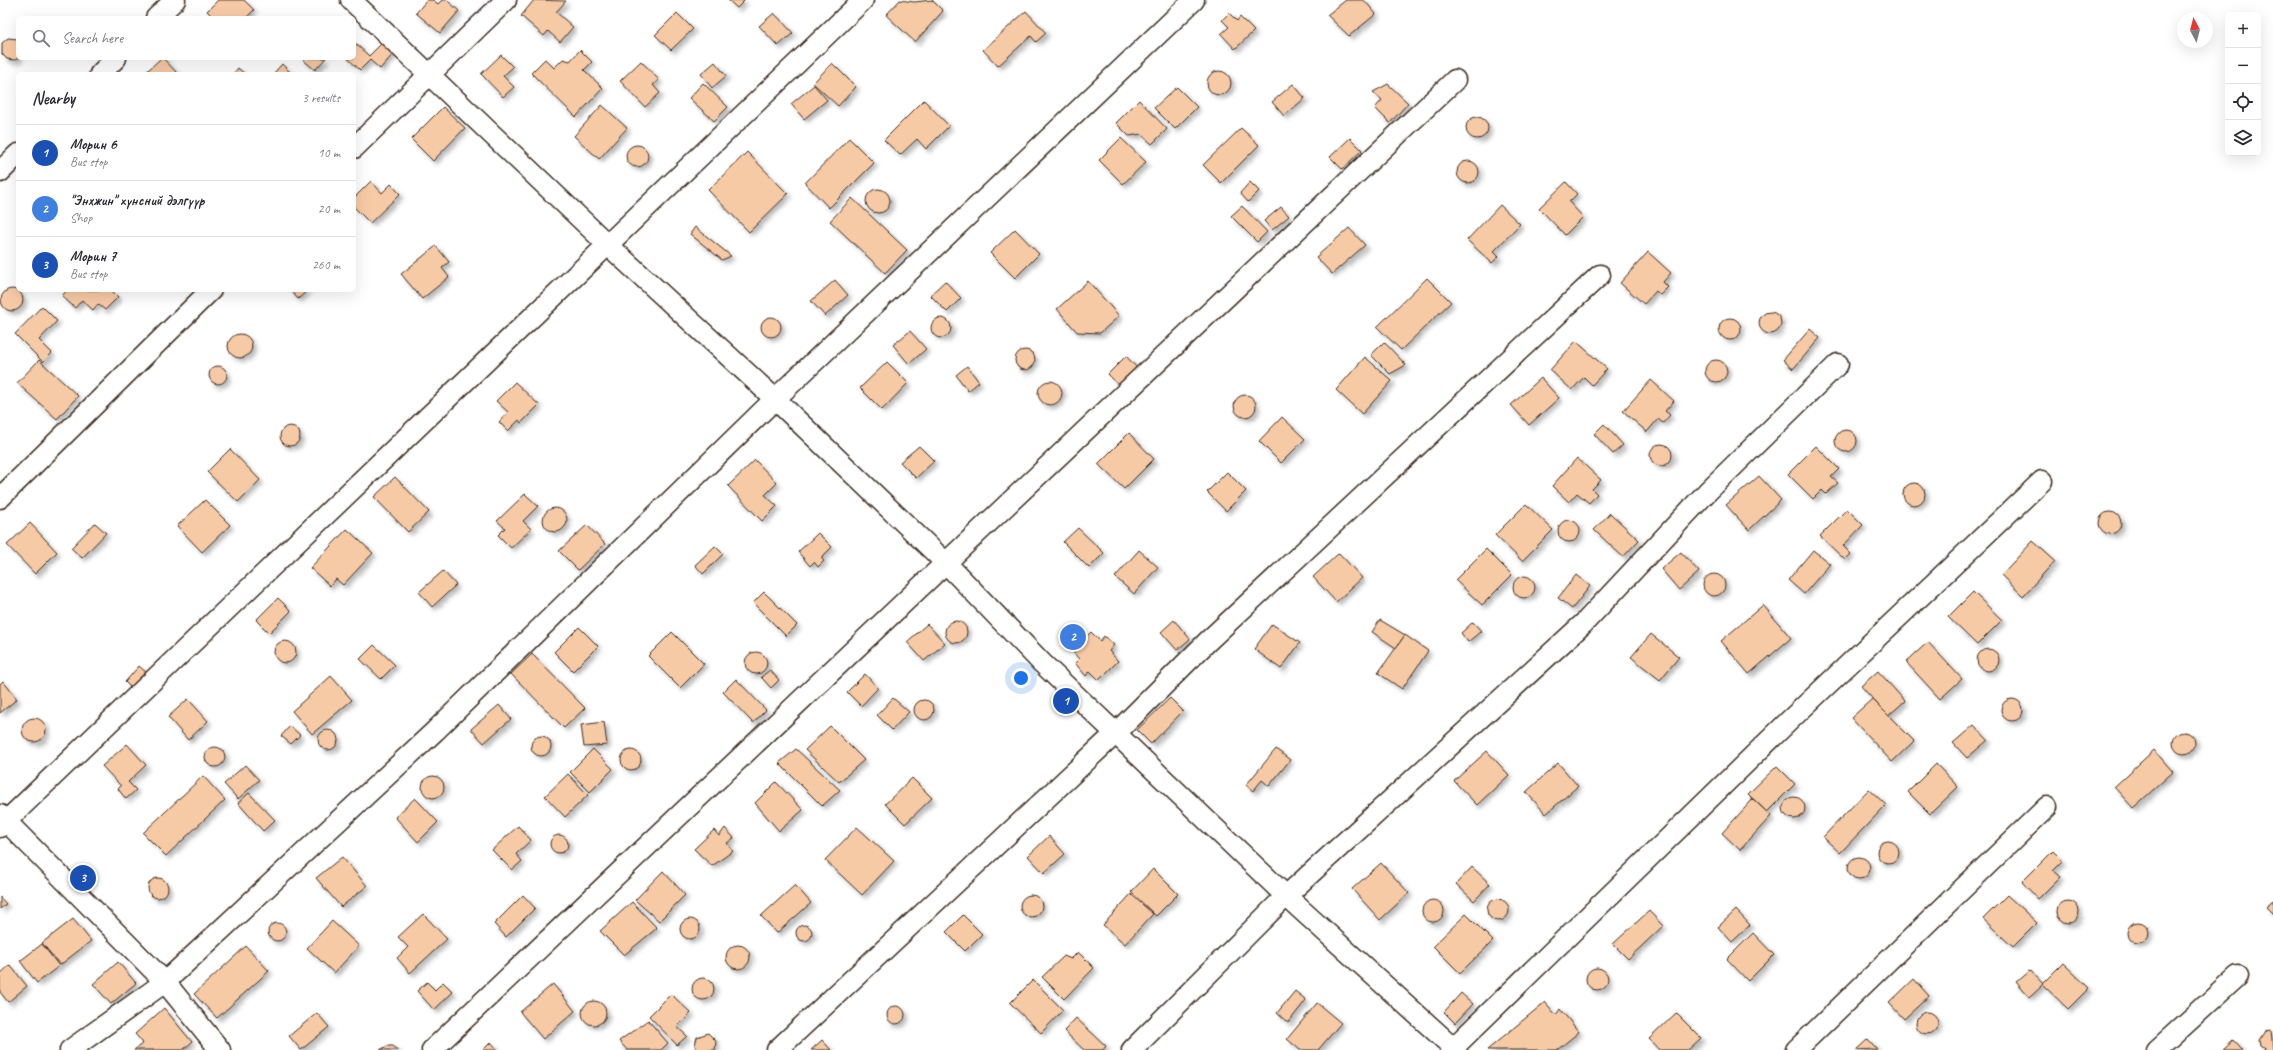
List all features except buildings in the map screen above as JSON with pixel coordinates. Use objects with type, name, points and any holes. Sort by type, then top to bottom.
[{"type":"street","points":[[158,16],[175,0]]},
{"type":"street","points":[[351,0],[607,244],[775,398],[946,563],[1042,663],[1286,896],[1453,1049],[1790,719],[2042,481]]},
{"type":"street","points":[[356,146],[506,0]]},
{"type":"street","points":[[220,1050],[165,982],[2,821],[863,0]]},
{"type":"street","points":[[70,1050],[165,982],[435,731],[775,398],[1194,0]]},
{"type":"street","points":[[102,72],[114,60]]},
{"type":"street","points":[[432,1050],[1455,80]]},
{"type":"street","points":[[0,172],[16,156]]},
{"type":"street","points":[[777,1050],[1116,733],[1208,641],[1600,274]]},
{"type":"street","points":[[0,498],[209,292]]},
{"type":"street","points":[[1132,1050],[1286,896],[1584,623],[1707,492],[1838,364]]},
{"type":"street","points":[[1796,1050],[2047,807]]},
{"type":"street","points":[[2157,1050],[2238,976]]},
{"type":"place","name":"\"Энхжин\" хүнсний дэлгүүр","points":[[1073,637]]},
{"type":"place","name":"Морин 6","points":[[1066,701]]},
{"type":"place","name":"Морин 7","points":[[83,878]]}]
